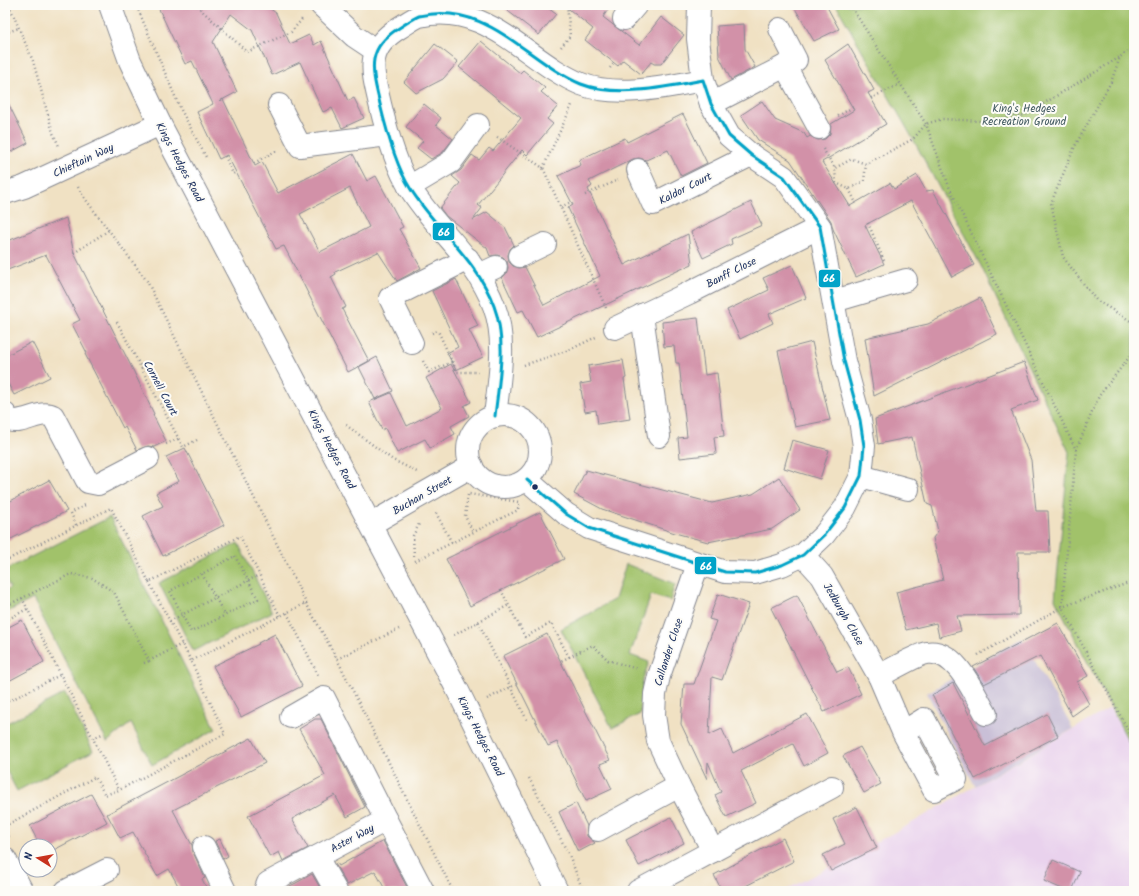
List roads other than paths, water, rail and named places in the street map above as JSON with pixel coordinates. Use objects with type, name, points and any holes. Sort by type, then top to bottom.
[{"type":"street","name":"Kings Hedges Road","points":[[110,5],[130,61],[160,124],[457,689],[557,891]]},
{"type":"street","points":[[527,480],[566,514],[588,528],[725,572],[755,573],[782,565],[803,555],[824,535],[841,514],[861,476],[864,446],[862,433],[844,361],[820,227],[784,177],[751,155],[729,136],[711,104],[703,80],[698,39],[699,5]]},
{"type":"street","points":[[319,7],[354,36],[375,50]]},
{"type":"street","points":[[495,416],[500,373],[500,330],[495,306],[481,267],[437,225],[409,186],[388,136],[372,68],[375,50],[386,36],[418,16],[440,11],[465,9],[498,26],[548,65],[582,84],[618,90],[656,88],[703,80]]},
{"type":"street","points":[[711,104],[796,60],[780,29]]},
{"type":"street","points":[[786,66],[808,109],[820,137]]},
{"type":"street","points":[[279,105],[300,146],[388,136]]},
{"type":"street","name":"Chieftain Way","points":[[5,193],[24,187],[160,124]]},
{"type":"street","points":[[409,186],[451,162],[478,125]]},
{"type":"street","name":"Kaldor Court","points":[[638,170],[653,204],[751,155]]},
{"type":"street","name":"Banff Close","points":[[615,328],[820,227]]},
{"type":"street","points":[[520,256],[545,244]]},
{"type":"street","points":[[412,343],[390,298],[481,267]]},
{"type":"street","points":[[834,301],[900,282]]},
{"type":"street","points":[[642,315],[659,436]]},
{"type":"street","points":[[6,424],[48,414],[53,416],[86,479],[94,484],[98,484],[148,458]]},
{"type":"street","points":[[508,415],[528,424],[538,440],[540,457],[536,469],[527,480],[511,487],[498,487],[486,483],[476,475],[472,466],[469,460],[468,447],[474,432],[482,423],[495,416],[508,415]]},
{"type":"street","name":"Buchan Street","points":[[371,524],[432,499],[472,466]]},
{"type":"street","points":[[861,476],[908,488]]},
{"type":"street","name":"Jedburgh Close","points":[[803,555],[822,576],[879,676],[903,732]]},
{"type":"street","name":"Callander Close","points":[[698,564],[659,676],[655,694],[654,715],[658,741],[679,786],[714,851]]},
{"type":"street","points":[[879,676],[927,653],[943,655],[958,666],[986,714]]},
{"type":"street","name":"Aster Way","points":[[265,891],[268,883],[386,820],[324,698],[291,717]]},
{"type":"street","points":[[598,830],[679,786]]},
{"type":"street","points":[[638,891],[832,787]]},
{"type":"street","points":[[386,820],[423,891]]},
{"type":"street","points":[[204,847],[224,891]]},
{"type":"street","points":[[317,857],[336,891]]},
{"type":"street","points":[[5,860],[22,891]]},
{"type":"street","points":[[66,891],[107,870]]},
{"type":"park label","name":"King's Hedges Recreation Ground","points":[[1024,114]]}]
